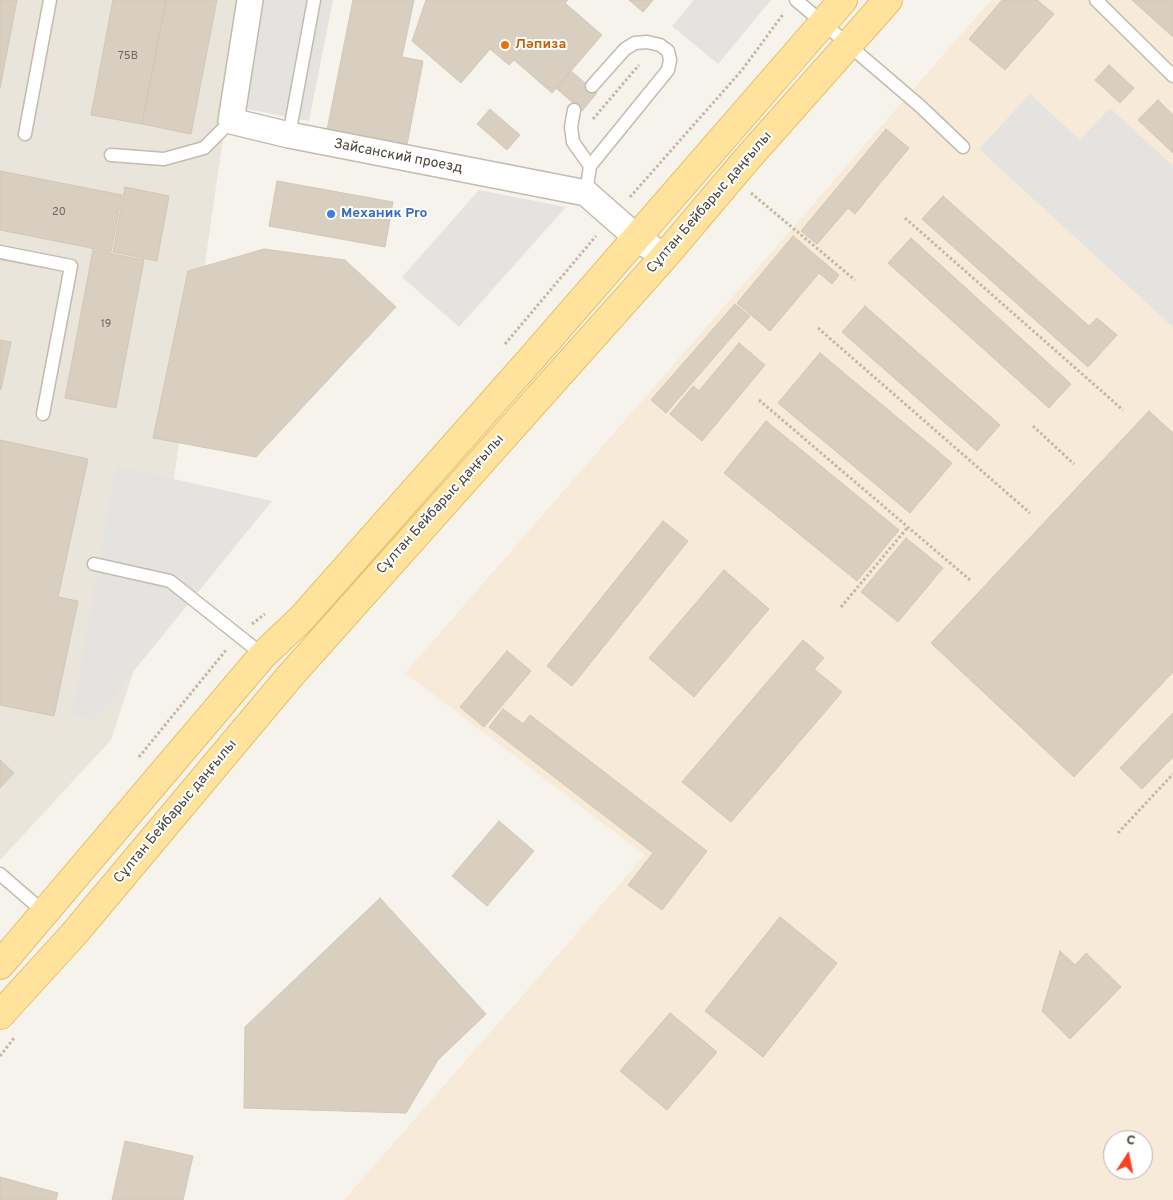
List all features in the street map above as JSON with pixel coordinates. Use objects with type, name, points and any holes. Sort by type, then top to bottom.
[{"type":"main road","name":"Сұлтан Бейбарыс даңғылы","points":[[0,965],[263,655],[309,611],[843,0]]},
{"type":"main road","name":"Сұлтан Бейбарыс даңғылы","points":[[0,1016],[73,935],[290,676],[664,257],[888,0]]},
{"type":"street","points":[[231,121],[250,0]]},
{"type":"street","name":"Зайсанский проезд","points":[[231,121],[289,135],[586,193]]},
{"type":"street","points":[[586,193],[636,237],[664,257]]},
{"type":"lane","points":[[25,134],[50,0]]},
{"type":"lane","points":[[289,135],[314,0]]},
{"type":"lane","points":[[1096,0],[1173,76]]},
{"type":"lane","points":[[792,4],[822,24],[914,100],[963,147]]},
{"type":"lane","points":[[586,193],[590,166],[668,70],[670,60],[668,51],[660,45],[647,42],[635,43],[625,49],[592,86]]},
{"type":"lane","points":[[574,110],[571,127],[573,142],[590,166]]},
{"type":"lane","points":[[111,155],[164,159],[204,148],[231,121]]},
{"type":"lane","points":[[0,252],[71,266],[43,414]]},
{"type":"lane","points":[[94,564],[170,581],[263,655]]},
{"type":"lane","points":[[0,874],[45,913]]},
{"type":"path","points":[[505,345],[612,217],[742,70],[792,4]]},
{"type":"path","points":[[573,142],[639,65]]},
{"type":"path","points":[[747,189],[855,280]]},
{"type":"path","points":[[905,218],[1123,410]]},
{"type":"path","points":[[818,328],[1030,513]]},
{"type":"path","points":[[759,400],[970,580]]},
{"type":"path","points":[[1033,426],[1074,464]]},
{"type":"path","points":[[841,608],[908,527]]},
{"type":"path","points":[[138,758],[238,635],[267,612]]},
{"type":"path","points":[[1118,833],[1173,774]]},
{"type":"shaded area","points":[[0,0],[243,0],[156,603],[111,740],[0,860]]},
{"type":"shaded area","points":[[263,0],[333,0],[309,121],[242,108]]},
{"type":"shaded area","points":[[694,0],[771,0],[718,64],[672,26]]},
{"type":"shaded area","points":[[991,0],[1173,0],[1173,1200],[344,1200],[645,855],[405,673]]},
{"type":"shaded area","points":[[1030,94],[1080,140],[1110,108],[1173,166],[1173,327],[979,149]]},
{"type":"shaded area","points":[[479,190],[566,207],[459,327],[402,277]]},
{"type":"shaded area","points":[[116,466],[272,501],[94,720],[72,714]]},
{"type":"building","points":[[0,0],[17,0],[0,88]]},
{"type":"building","points":[[113,0],[166,0],[142,124],[91,115]]},
{"type":"building","points":[[166,0],[217,0],[191,134],[142,124]]},
{"type":"building","points":[[353,0],[414,0],[402,57],[423,61],[407,145],[327,130]]},
{"type":"building","name":"Ләпиза","points":[[426,0],[568,0],[565,3],[602,35],[552,93],[514,60],[509,65],[490,49],[461,83],[412,41]]},
{"type":"building","points":[[629,0],[653,0],[643,12]]},
{"type":"building","points":[[1002,0],[1037,0],[1054,14],[1005,70],[969,39]]},
{"type":"building","points":[[1132,0],[1173,0],[1173,37]]},
{"type":"building","points":[[1109,65],[1134,88],[1120,103],[1095,80]]},
{"type":"building","points":[[571,71],[597,93],[582,111],[556,88]]},
{"type":"building","points":[[1158,100],[1173,115],[1173,153],[1138,120]]},
{"type":"building","points":[[490,109],[520,135],[507,150],[477,124]]},
{"type":"building","points":[[886,129],[909,148],[855,214],[848,208],[817,244],[801,231]]},
{"type":"building","points":[[0,171],[122,195],[111,252],[0,230]]},
{"type":"building","name":"Механик Pro","points":[[277,181],[393,202],[385,247],[269,226]]},
{"type":"building","points":[[125,187],[169,196],[157,261],[113,252]]},
{"type":"building","points":[[943,196],[1089,326],[1097,318],[1117,335],[1088,367],[922,219]]},
{"type":"building","points":[[793,236],[839,275],[832,284],[819,273],[770,331],[737,303]]},
{"type":"building","points":[[911,238],[1071,384],[1049,408],[888,263]]},
{"type":"building","points":[[264,249],[345,260],[396,307],[256,457],[153,438],[188,271]]},
{"type":"building","points":[[93,250],[144,260],[116,408],[65,398]]},
{"type":"building","points":[[735,304],[750,316],[666,413],[651,400]]},
{"type":"building","points":[[865,306],[1000,425],[977,451],[842,332]]},
{"type":"building","points":[[0,340],[11,342],[1,389],[0,389]]},
{"type":"building","points":[[739,343],[765,365],[702,441],[670,414],[693,386],[699,391]]},
{"type":"building","points":[[820,353],[952,463],[910,513],[778,403]]},
{"type":"building","points":[[1149,411],[1173,433],[1173,672],[1074,777],[931,643]]},
{"type":"building","points":[[766,421],[899,530],[857,581],[724,473]]},
{"type":"building","points":[[0,440],[88,459],[58,597],[78,601],[54,716],[0,705]]},
{"type":"building","points":[[663,521],[688,541],[572,686],[547,666]]},
{"type":"building","points":[[906,538],[943,568],[898,622],[861,592]]},
{"type":"building","points":[[724,570],[769,609],[694,697],[649,658]]},
{"type":"building","points":[[803,640],[824,658],[814,669],[842,692],[731,822],[682,782]]},
{"type":"building","points":[[507,651],[531,671],[484,727],[460,707]]},
{"type":"building","points":[[503,709],[523,724],[530,715],[707,851],[662,910],[628,885],[653,853],[489,727]]},
{"type":"building","points":[[1173,713],[1173,757],[1142,789],[1120,768]]},
{"type":"building","points":[[0,760],[14,773],[0,788]]},
{"type":"building","points":[[499,821],[534,851],[487,906],[452,876]]},
{"type":"building","points":[[380,898],[486,1014],[438,1060],[406,1113],[244,1108],[245,1027]]},
{"type":"building","points":[[780,917],[837,963],[763,1057],[705,1011]]},
{"type":"building","points":[[1060,951],[1075,965],[1086,953],[1121,987],[1070,1039],[1042,1011]]},
{"type":"building","points":[[670,1013],[717,1052],[667,1110],[620,1071]]},
{"type":"building","points":[[125,1141],[193,1156],[183,1200],[112,1200]]},
{"type":"building","points":[[0,1177],[58,1193],[56,1200],[0,1200]]},
{"type":"place","name":"Ләпиза","points":[[505,45]]},
{"type":"place","name":"Механик Pro","points":[[331,214]]}]
